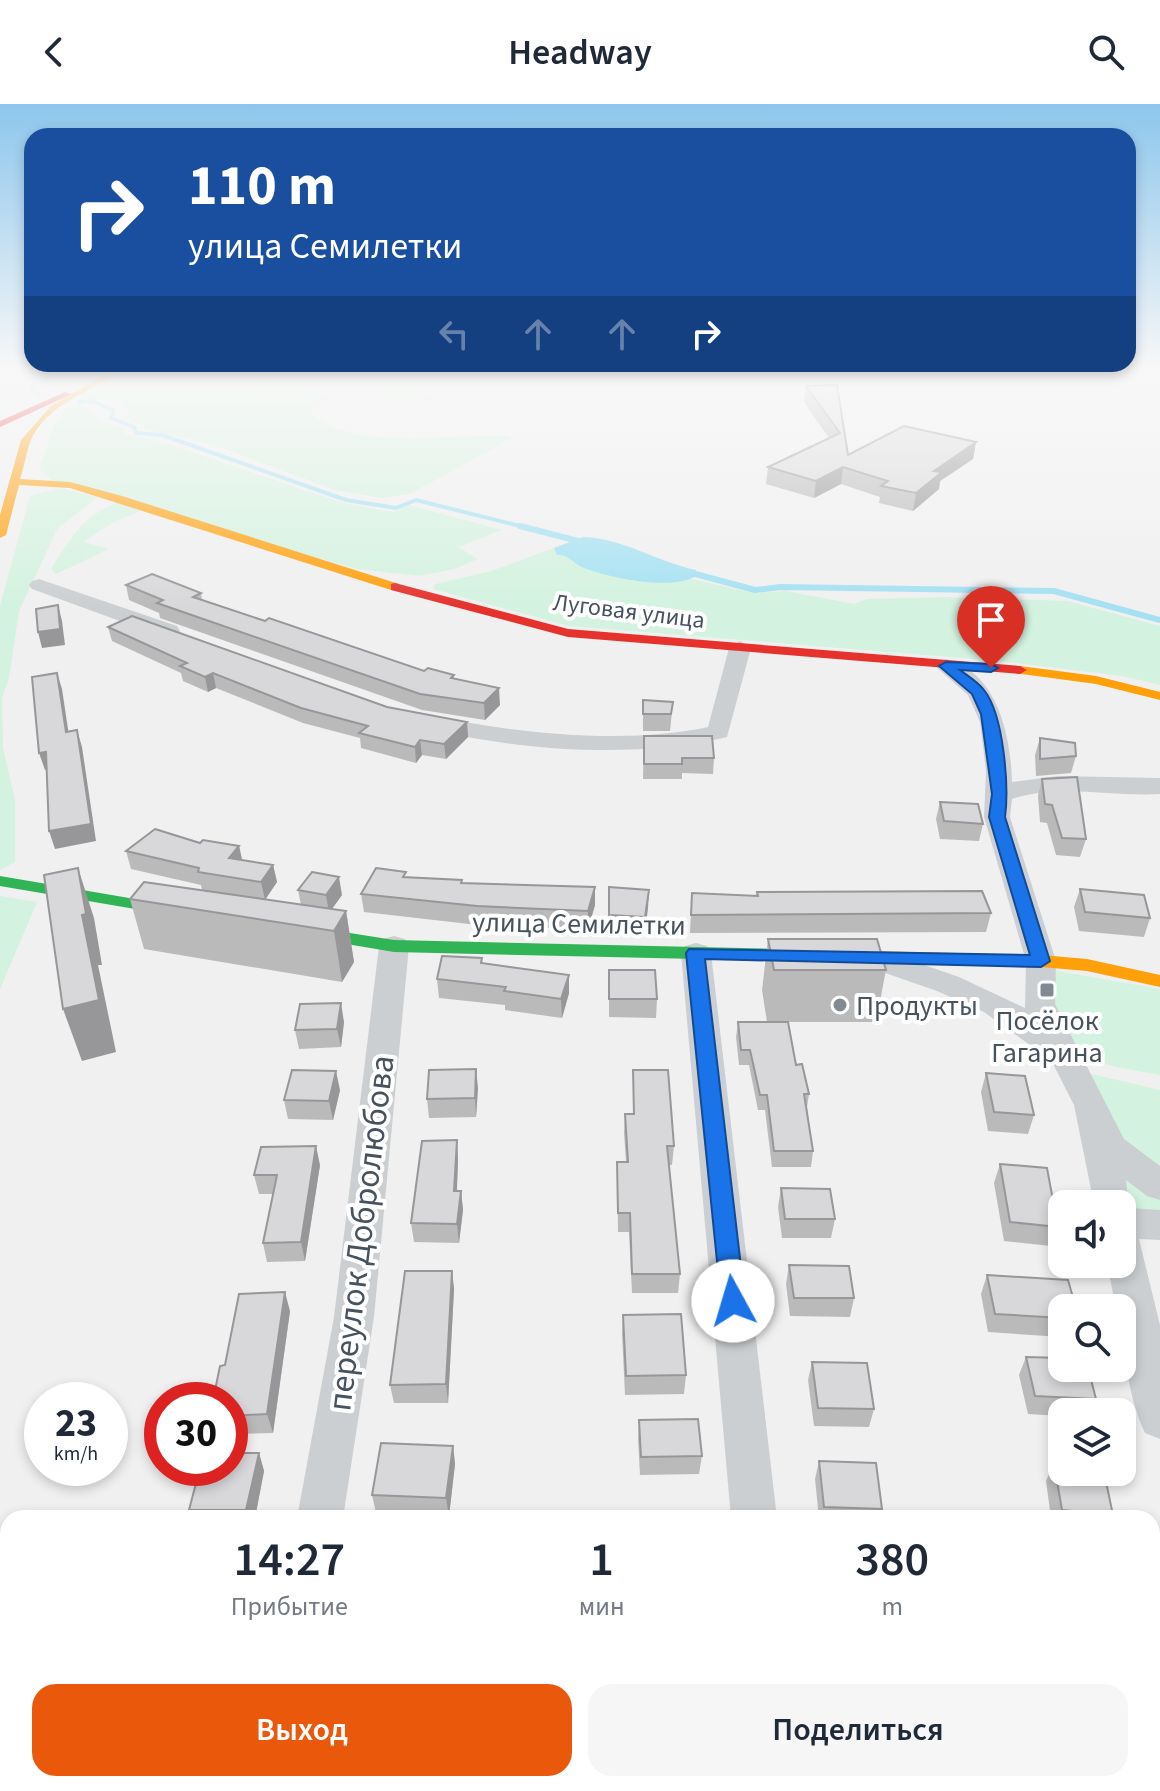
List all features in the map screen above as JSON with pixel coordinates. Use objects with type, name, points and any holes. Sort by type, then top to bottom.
[{"type":"street","points":[[0,535],[24,451]]},
{"type":"street","points":[[0,459],[21,458]]},
{"type":"street","name":"Луговая улица","points":[[14,482],[70,485],[118,498],[370,580],[568,633],[946,666],[1013,669],[1096,680],[1160,696]]},
{"type":"street","points":[[39,585],[189,638]]},
{"type":"street","points":[[411,718],[504,733],[667,742],[719,732],[740,648]]},
{"type":"street","points":[[946,666],[979,692],[988,714],[1000,794],[997,817],[1041,961],[1039,1004],[1091,1105],[1110,1190]]},
{"type":"street","points":[[1000,794],[1036,784],[1137,789],[1160,786]]},
{"type":"street","points":[[0,881],[207,916]]},
{"type":"street","name":"улица Семилетки","points":[[269,926],[394,946],[1041,961],[1087,965],[1160,981]]},
{"type":"street","name":"переулок Добролюбова","points":[[321,1510],[354,1317],[394,946]]},
{"type":"street","points":[[696,953],[753,1510]]},
{"type":"street","points":[[870,957],[964,988],[1035,1029],[1067,1061]]},
{"type":"street","points":[[1096,1126],[1111,1149],[1160,1186]]},
{"type":"street","points":[[1136,1224],[1160,1225]]},
{"type":"street","points":[[1130,1278],[1160,1419]]},
{"type":"green space","points":[[45,451],[188,451],[343,503],[393,512],[409,505],[502,530],[458,547],[478,559],[454,569],[419,576],[356,569],[52,480],[39,469]]},
{"type":"green space","points":[[229,451],[489,451],[410,494],[380,498],[335,490]]},
{"type":"green space","points":[[61,488],[98,497],[57,529],[19,611],[9,678],[2,698],[3,748],[15,800],[15,862],[0,870],[0,606],[30,496]]},
{"type":"green space","points":[[118,502],[141,511],[114,522],[83,542],[109,549],[56,574],[51,569],[78,529],[95,514]]},
{"type":"green space","points":[[554,548],[557,554],[568,555],[585,568],[635,581],[692,579],[754,593],[786,591],[854,604],[867,599],[943,597],[1067,601],[1160,626],[1160,685],[1122,676],[999,661],[569,626],[433,589],[436,584],[491,571]]},
{"type":"green space","points":[[0,896],[37,902],[0,989]]},
{"type":"green space","points":[[1047,969],[1160,989],[1160,1075],[1113,1066],[1083,1055],[1071,1046],[1060,1035],[1053,1020]]},
{"type":"green space","points":[[1083,1072],[1160,1090],[1160,1215],[1136,1209],[1136,1190],[1116,1190]]},
{"type":"water","points":[[583,537],[627,546],[696,570],[696,576],[657,583],[625,579],[596,572],[557,555],[554,548]]},
{"type":"building","points":[[802,451],[847,451],[848,455],[856,451],[963,451],[934,471],[942,472],[916,493],[881,486],[888,481],[843,467],[816,481],[768,467]]},
{"type":"building","points":[[152,574],[201,593],[193,597],[265,621],[269,618],[424,671],[428,668],[454,675],[451,678],[499,688],[484,703],[420,694],[157,603],[163,600],[126,585]]},
{"type":"building","points":[[58,605],[60,629],[38,632],[36,609]]},
{"type":"building","points":[[132,616],[387,707],[467,722],[444,744],[420,740],[415,747],[359,733],[368,726],[301,708],[213,673],[205,677],[180,666],[187,663],[108,627]]},
{"type":"building","points":[[57,673],[66,732],[77,730],[91,824],[49,831],[46,752],[39,753],[32,677]]},
{"type":"building","points":[[643,700],[673,702],[671,714],[643,714]]},
{"type":"building","points":[[644,736],[712,736],[714,758],[682,758],[682,764],[644,764]]},
{"type":"building","points":[[1040,738],[1075,743],[1076,756],[1040,759]]},
{"type":"building","points":[[1077,777],[1086,839],[1062,838],[1052,805],[1045,804],[1042,779]]},
{"type":"building","points":[[940,802],[978,804],[983,824],[944,821]]},
{"type":"building","points":[[155,829],[200,843],[203,840],[239,846],[229,858],[273,865],[261,882],[198,872],[199,868],[126,851]]},
{"type":"building","points":[[78,868],[86,914],[82,915],[99,1000],[63,1009],[44,875]]},
{"type":"building","points":[[376,868],[406,872],[403,877],[462,880],[461,883],[595,887],[588,911],[477,906],[361,894]]},
{"type":"building","points":[[312,872],[339,877],[326,895],[298,890]]},
{"type":"building","points":[[144,882],[346,911],[334,931],[130,899]]},
{"type":"building","points":[[609,887],[649,890],[645,917],[609,915]]},
{"type":"building","points":[[1080,889],[1144,895],[1150,918],[1085,912]]},
{"type":"building","points":[[982,891],[991,913],[691,915],[692,893],[758,896],[757,892]]},
{"type":"building","points":[[768,939],[877,939],[886,970],[774,970]]},
{"type":"building","points":[[442,956],[482,958],[481,963],[569,975],[561,999],[504,991],[506,987],[437,979]]},
{"type":"building","points":[[609,970],[655,970],[657,999],[609,999]]},
{"type":"building","points":[[341,1003],[337,1029],[295,1030],[300,1004]]},
{"type":"building","points":[[738,1022],[788,1022],[796,1065],[802,1064],[809,1094],[804,1094],[813,1151],[774,1151],[767,1095],[760,1095],[750,1050],[741,1050]]},
{"type":"building","points":[[476,1069],[475,1098],[427,1099],[429,1070]]},
{"type":"building","points":[[292,1070],[336,1071],[329,1101],[284,1100]]},
{"type":"building","points":[[633,1070],[668,1070],[674,1146],[667,1146],[680,1274],[632,1274],[630,1213],[618,1213],[617,1162],[628,1162],[625,1114],[634,1114]]},
{"type":"building","points":[[986,1073],[1025,1076],[1034,1115],[994,1112]]},
{"type":"building","points":[[457,1140],[454,1191],[461,1191],[457,1224],[411,1223],[422,1141]]},
{"type":"building","points":[[316,1146],[301,1242],[263,1243],[277,1175],[254,1175],[261,1147]]},
{"type":"building","points":[[1000,1164],[1047,1168],[1051,1190],[1048,1190],[1048,1226],[1010,1222]]},
{"type":"building","points":[[781,1188],[830,1189],[835,1219],[785,1219]]},
{"type":"building","points":[[789,1265],[849,1266],[854,1298],[794,1298]]},
{"type":"building","points":[[405,1271],[452,1271],[446,1384],[390,1385]]},
{"type":"building","points":[[987,1275],[1068,1280],[1072,1294],[1048,1294],[1048,1317],[995,1314]]},
{"type":"building","points":[[285,1292],[267,1414],[248,1415],[248,1382],[217,1382],[220,1366],[225,1365],[239,1294]]},
{"type":"building","points":[[681,1314],[686,1375],[626,1376],[623,1315]]},
{"type":"building","points":[[1026,1357],[1048,1358],[1048,1382],[1092,1382],[1096,1398],[1076,1398],[1035,1396]]},
{"type":"building","points":[[812,1362],[867,1363],[874,1409],[818,1408]]},
{"type":"building","points":[[698,1419],[702,1456],[641,1457],[639,1420]]},
{"type":"building","points":[[381,1443],[453,1446],[446,1498],[372,1495]]},
{"type":"building","points":[[248,1453],[259,1453],[246,1510],[189,1510],[195,1486],[248,1486]]},
{"type":"building","points":[[819,1461],[876,1463],[882,1509],[824,1507]]},
{"type":"building","points":[[1058,1486],[1107,1486],[1112,1510],[1062,1510]]},
{"type":"waterway","points":[[207,451],[346,500],[396,508],[416,500],[520,526]]},
{"type":"waterway","points":[[520,526],[528,528]]},
{"type":"waterway","points":[[520,526],[582,542]]},
{"type":"waterway","points":[[688,572],[755,590],[781,587],[1054,591],[1160,620]]},
{"type":"traffic: fast","points":[[0,881],[188,913]]},
{"type":"traffic: fast","points":[[293,930],[394,946],[869,957]]},
{"type":"traffic: slow","points":[[0,535],[23,451]]},
{"type":"traffic: slow","points":[[14,482],[70,485],[118,498],[395,587]]},
{"type":"traffic: slow","points":[[1020,670],[1096,680],[1160,696]]},
{"type":"traffic: slow","points":[[869,957],[1041,961],[1087,965],[1160,981]]},
{"type":"traffic: jam","points":[[395,587],[568,633],[1020,670]]},
{"type":"place","name":"Посёлок Гагарина","points":[[1047,990]]},
{"type":"place","name":"Продукты","points":[[840,1005]]},
{"type":"route","points":[[733,1301],[696,953],[1041,961],[997,817],[1000,794],[996,751],[988,714],[979,692],[946,666],[991,668]]}]
